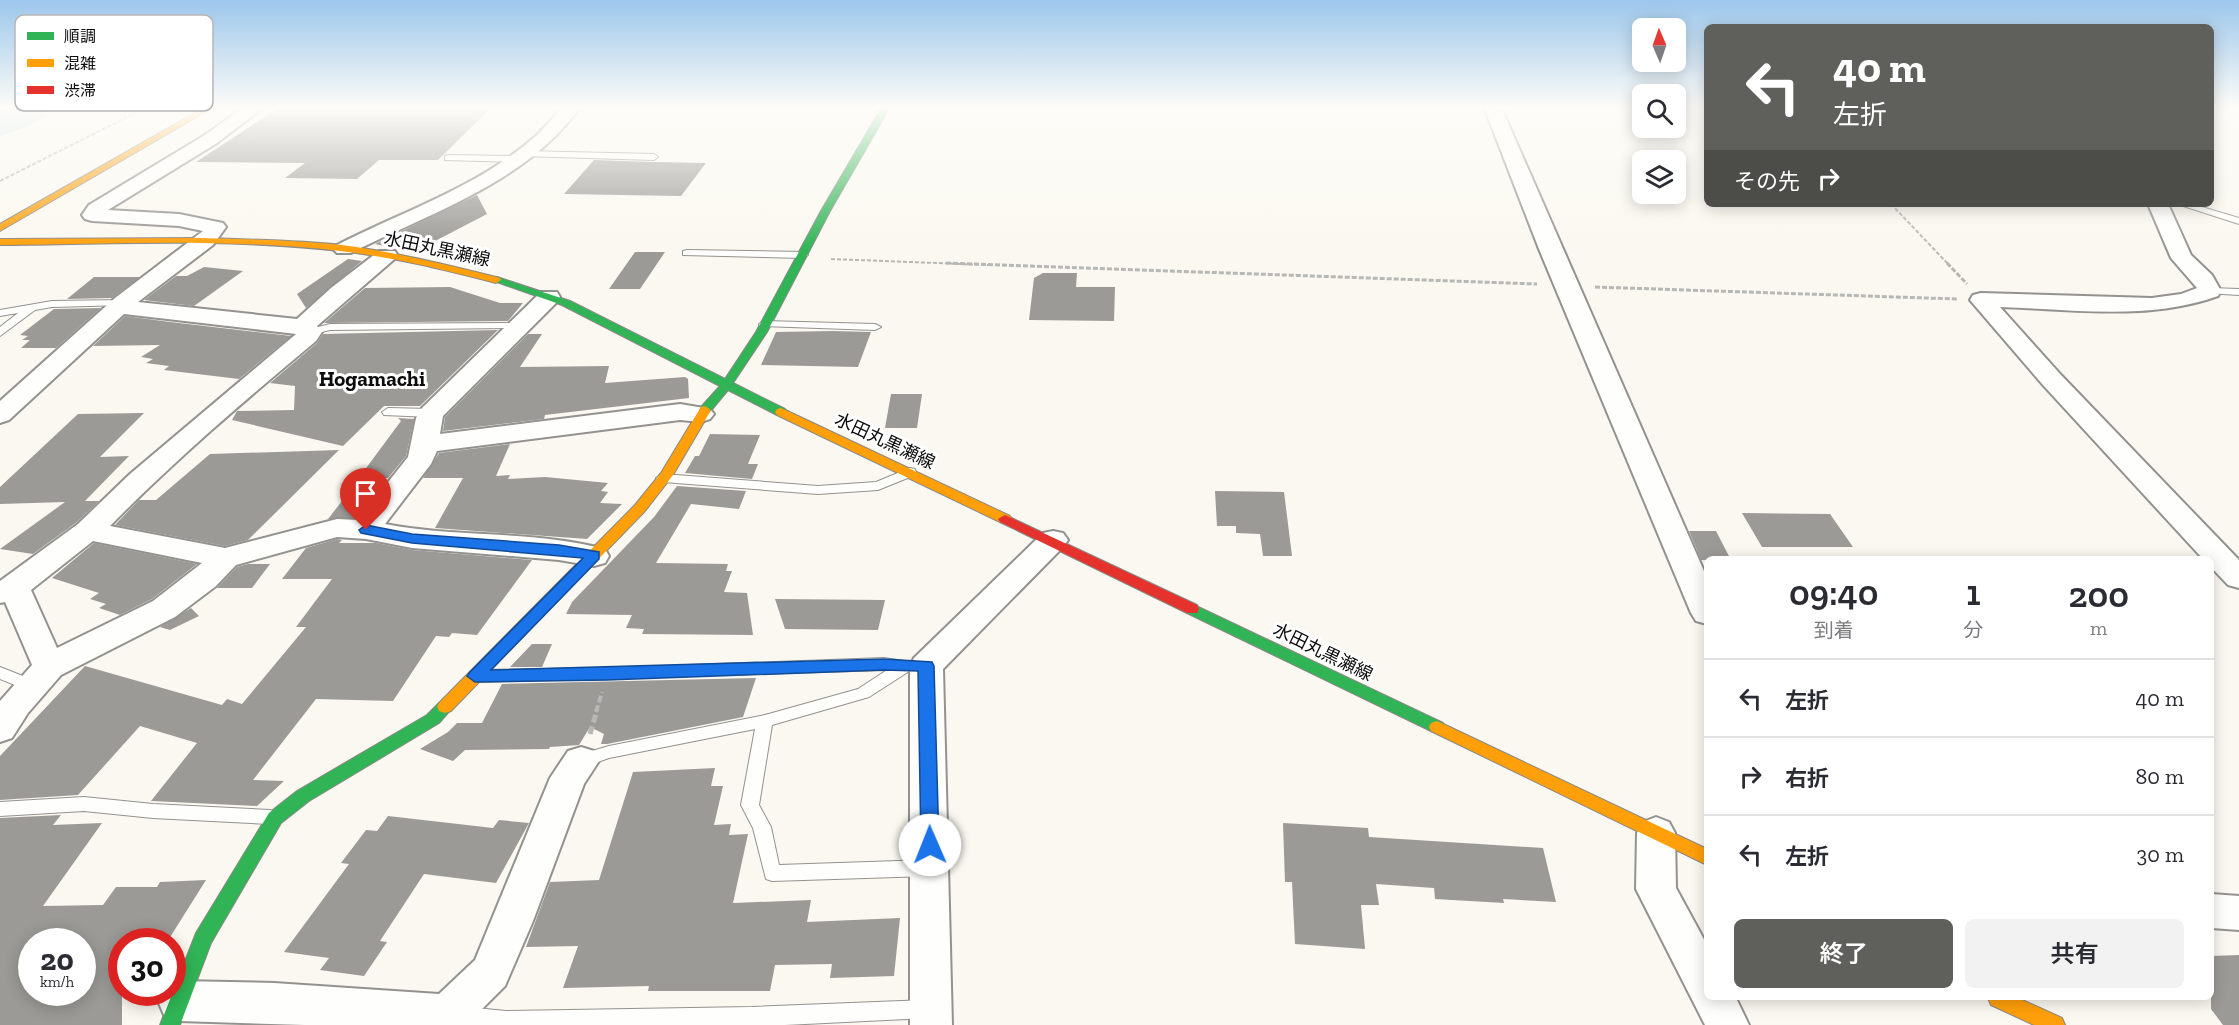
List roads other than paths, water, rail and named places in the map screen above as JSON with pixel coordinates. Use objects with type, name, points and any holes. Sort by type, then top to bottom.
[{"type":"main road","points":[[0,228],[127,155]]},
{"type":"main road","points":[[174,1013],[203,939],[275,818],[303,795],[433,719],[640,508],[663,478],[701,414],[728,386],[859,155]]},
{"type":"main road","name":"水田丸黒瀬線","points":[[0,243],[206,241],[344,249],[493,279],[549,297],[616,326],[728,386],[1053,540],[1704,856]]},
{"type":"main road","points":[[2002,1000],[2055,1025]]},
{"type":"street","points":[[0,415],[121,305],[206,241],[216,227],[179,220],[92,215],[96,209],[185,155]]},
{"type":"street","points":[[344,249],[460,192],[524,155]]},
{"type":"street","points":[[1512,155],[1704,606]]},
{"type":"street","points":[[2159,207],[2182,258],[2204,280],[2210,291],[2174,303],[2151,305],[1982,300],[2052,380],[2239,578]]},
{"type":"street","points":[[41,677],[7,590],[88,531],[140,480],[244,388],[293,350],[306,330],[339,293],[387,256]]},
{"type":"street","points":[[366,530],[421,458],[427,444],[427,421],[431,413],[549,297]]},
{"type":"street","points":[[121,305],[306,330]]},
{"type":"street","points":[[427,444],[680,412],[701,414]]},
{"type":"street","points":[[88,531],[225,558],[337,528],[366,530],[412,539],[559,550],[594,556]]},
{"type":"street","points":[[931,1017],[931,868],[914,666],[1053,540]]},
{"type":"street","points":[[0,729],[41,677],[171,606],[196,588],[225,558]]},
{"type":"street","points":[[174,1013],[274,1003],[464,1019],[490,973],[513,921],[568,778],[581,761]]},
{"type":"street","points":[[1656,833],[1656,889],[1704,980]]},
{"type":"street","points":[[2214,911],[2239,913]]},
{"type":"street","points":[[1714,1000],[1728,1025]]},
{"type":"lane","points":[[448,158],[654,157]]},
{"type":"lane","points":[[2192,207],[2239,221]]},
{"type":"lane","points":[[687,253],[802,256]]},
{"type":"lane","points":[[2210,291],[2239,292]]},
{"type":"lane","points":[[0,313],[33,307],[121,305]]},
{"type":"lane","points":[[0,333],[33,307]]},
{"type":"lane","points":[[764,324],[875,327]]},
{"type":"lane","points":[[306,330],[330,327],[517,326]]},
{"type":"lane","points":[[388,412],[431,413]]},
{"type":"lane","points":[[663,478],[818,490],[878,486],[910,472]]},
{"type":"lane","points":[[475,676],[825,666],[914,666]]},
{"type":"lane","points":[[581,761],[609,752],[765,721],[863,693],[914,666]]},
{"type":"lane","points":[[0,673],[41,677]]},
{"type":"lane","points":[[765,721],[750,805],[762,827],[772,873],[931,868]]},
{"type":"lane","points":[[0,809],[84,804],[153,811],[275,818]]},
{"type":"lane","points":[[464,1019],[506,1021],[931,1017]]},
{"type":"district","name":"Hogamachi","points":[[372,379]]}]
